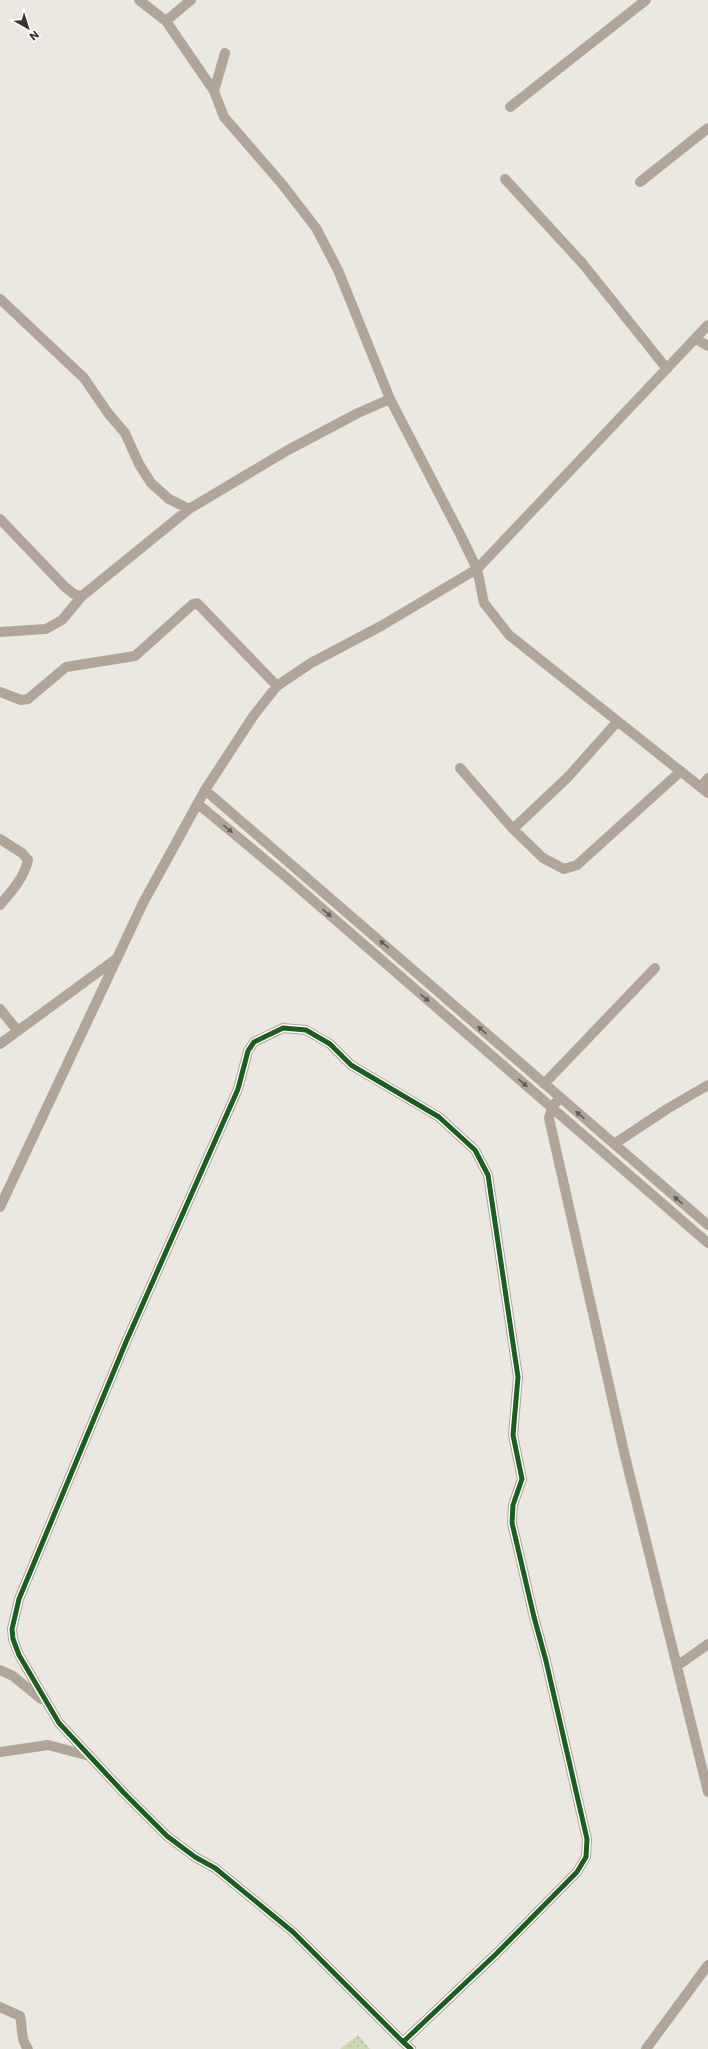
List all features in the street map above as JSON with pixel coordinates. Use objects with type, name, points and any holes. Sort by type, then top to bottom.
[{"type":"street","points":[[139,0],[166,22],[214,91],[224,117],[282,184],[316,228],[338,270],[390,399],[477,569],[484,603],[509,635],[704,790],[708,778]]},
{"type":"street","points":[[166,22],[191,0]]},
{"type":"street","points":[[510,107],[646,0]]},
{"type":"street","points":[[214,91],[225,53]]},
{"type":"street","points":[[640,182],[708,128]]},
{"type":"street","points":[[505,179],[583,264],[668,369]]},
{"type":"street","points":[[0,299],[84,378],[108,413],[125,433],[139,464],[152,484],[169,499],[189,509]]},
{"type":"street","points":[[0,1207],[143,903],[205,790],[254,715],[277,686],[311,663],[381,626],[477,569],[668,369],[708,325]]},
{"type":"street","points":[[696,339],[708,346]]},
{"type":"street","points":[[0,632],[46,629],[62,620],[82,596],[189,509],[288,450],[358,413],[390,399]]},
{"type":"street","points":[[0,519],[65,587],[74,594],[82,596]]},
{"type":"street","points":[[0,692],[21,700],[28,699],[66,668],[135,656],[193,604],[197,603],[201,605],[277,686]]},
{"type":"street","points":[[513,829],[568,777],[617,722]]},
{"type":"street","points":[[460,768],[513,829],[542,858],[564,869],[577,865],[681,771]]},
{"type":"street","points":[[205,790],[544,1084],[706,1221]]},
{"type":"street","points":[[198,804],[286,877],[708,1243]]},
{"type":"street","points":[[0,839],[22,853],[28,860],[26,870],[20,881],[0,905]]},
{"type":"street","points":[[0,1044],[117,958]]},
{"type":"street","points":[[544,1084],[655,968]]},
{"type":"street","points":[[0,1009],[18,1030]]},
{"type":"street","points":[[283,1028],[306,1030],[330,1044],[350,1065],[439,1117],[475,1150],[488,1175],[518,1377],[513,1435],[522,1479],[513,1504],[512,1523],[546,1661],[587,1839],[586,1857],[577,1872],[407,2046],[293,1932],[215,1868],[195,1857],[167,1836],[124,1793],[59,1723],[47,1704],[19,1655],[13,1639],[12,1629],[19,1599],[126,1342],[238,1089],[248,1051],[254,1042],[283,1028]]},
{"type":"street","points":[[614,1144],[708,1084]]},
{"type":"street","points":[[560,1097],[552,1108],[549,1118],[623,1449],[708,1792]]},
{"type":"street","points":[[677,1666],[708,1644]]},
{"type":"street","points":[[0,1670],[13,1676],[47,1704]]},
{"type":"street","points":[[0,1752],[48,1746],[90,1756]]},
{"type":"street","points":[[646,2049],[708,1965]]},
{"type":"street","points":[[0,2007],[20,2016],[21,2032],[24,2044],[28,2049]]},
{"type":"green space","points":[[358,2035],[370,2049],[340,2049]]},
{"type":"cycle path","points":[[403,2042],[496,1954],[577,1872],[586,1857],[587,1839],[546,1661],[512,1523],[513,1505],[522,1479],[513,1435],[518,1377],[488,1175],[475,1150],[439,1117],[351,1065],[330,1044],[306,1030],[283,1028],[254,1042],[248,1051],[238,1089],[126,1342],[19,1599],[12,1629],[13,1639],[19,1655],[59,1723],[124,1793],[167,1836],[195,1857],[215,1868],[293,1932],[403,2042],[411,2049]]}]
